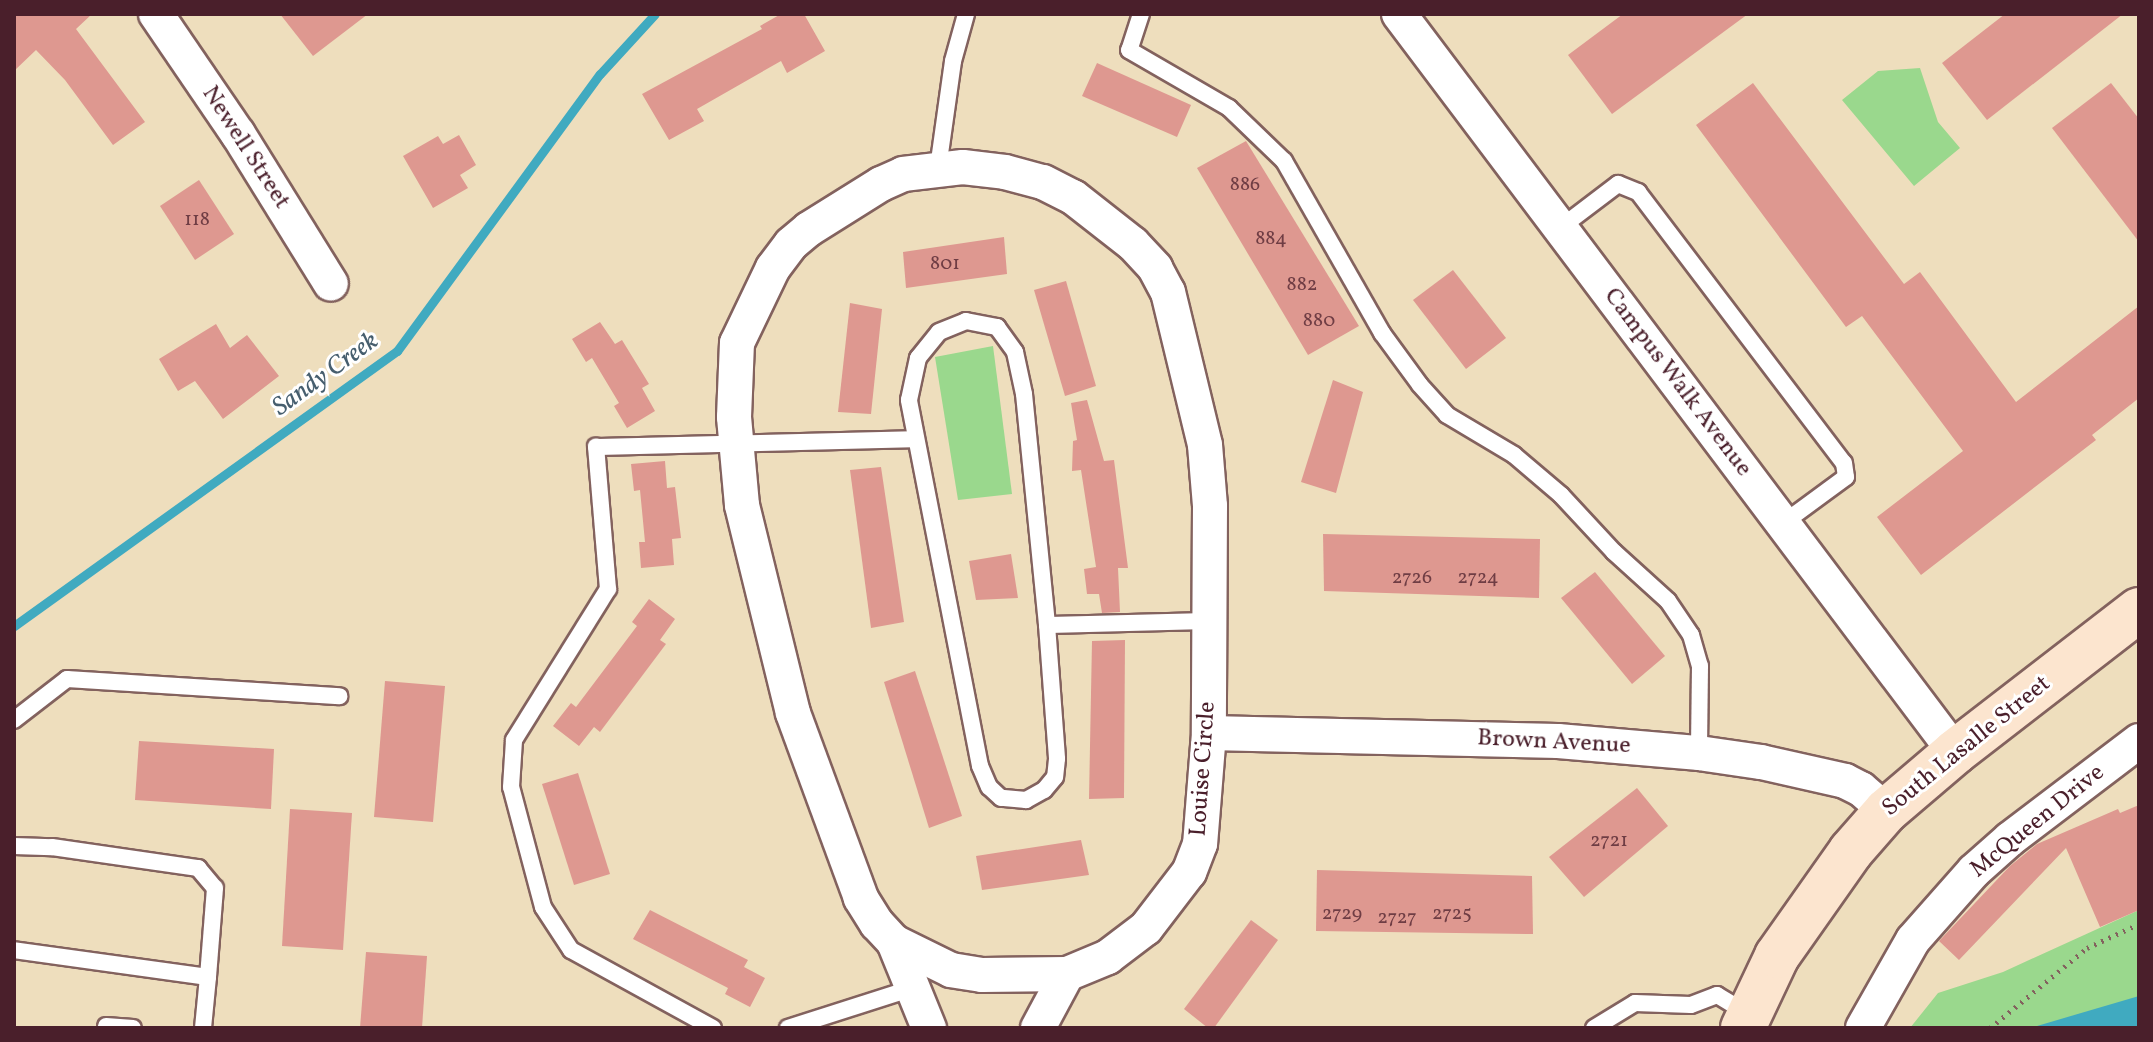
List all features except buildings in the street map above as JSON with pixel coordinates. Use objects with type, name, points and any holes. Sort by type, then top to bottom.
[{"type":"street","name":"Newell Street","points":[[156,14],[238,134],[331,284]]},
{"type":"street","name":"Campus Walk Avenue","points":[[1399,14],[1955,752]]},
{"type":"street","name":"Louise Circle","points":[[938,168],[1005,172],[1043,182],[1101,216],[1155,268],[1168,292],[1205,445],[1210,506],[1209,733],[1200,844],[1189,872],[1146,928],[1108,957],[1067,974],[982,975],[951,970],[894,942],[877,924],[861,898],[793,713],[749,543],[733,375],[737,343],[746,318],[779,261],[809,229],[881,184],[903,174],[938,168]]},
{"type":"street","name":"South Lasalle Street","points":[[1746,1021],[1777,956],[1851,851],[1886,811],[1955,752],[2139,610]]},
{"type":"street","name":"Brown Avenue","points":[[1209,733],[1558,741],[1699,753],[1761,762],[1845,781],[1861,789],[1886,811]]},
{"type":"street","name":"McQueen Drive","points":[[1863,1028],[1913,940],[1974,871],[2010,839],[2139,741]]},
{"type":"street","points":[[894,942],[929,1028]]},
{"type":"street","points":[[1038,1028],[1067,974]]},
{"type":"lane","points":[[938,168],[953,61],[966,14]]},
{"type":"lane","points":[[1141,14],[1129,50],[1229,108],[1284,161],[1367,307],[1420,385],[1447,415],[1514,455],[1561,495],[1614,552],[1668,601],[1691,635],[1700,666],[1699,753]]},
{"type":"lane","points":[[1560,228],[1618,184],[1638,192],[1844,463],[1846,477],[1782,524]]},
{"type":"lane","points":[[966,321],[997,327],[1015,352],[1024,394],[1047,625],[1057,759],[1055,777],[1044,790],[1026,800],[1001,798],[989,787],[980,766],[914,439],[909,400],[918,358],[939,332],[966,321]]},
{"type":"lane","points":[[713,1028],[571,950],[543,907],[511,787],[514,740],[608,589],[596,447],[737,441],[914,439]]},
{"type":"lane","points":[[1047,625],[1209,621]]},
{"type":"lane","points":[[14,720],[67,679],[339,696]]},
{"type":"lane","points":[[14,846],[52,847],[198,868],[215,888],[203,1028]]},
{"type":"lane","points":[[14,950],[208,977]]},
{"type":"lane","points":[[788,1028],[913,988]]},
{"type":"lane","points":[[1594,1028],[1635,1003],[1691,1005],[1717,995],[1746,1021]]},
{"type":"lane","points":[[106,1026],[133,1028]]},
{"type":"path","points":[[1990,1028],[2087,948],[2139,924]]},
{"type":"green space","points":[[1920,68],[1938,122],[1960,148],[1914,186],[1842,100],[1878,71]]},
{"type":"green space","points":[[993,346],[1012,494],[958,500],[935,357]]},
{"type":"green space","points":[[2139,910],[2139,1028],[1910,1028],[1938,993],[2003,972]]},
{"type":"water","points":[[2139,996],[2139,1028],[2030,1028]]},
{"type":"waterway","name":"Sandy Creek","points":[[14,626],[397,351],[600,74],[655,14]]}]
